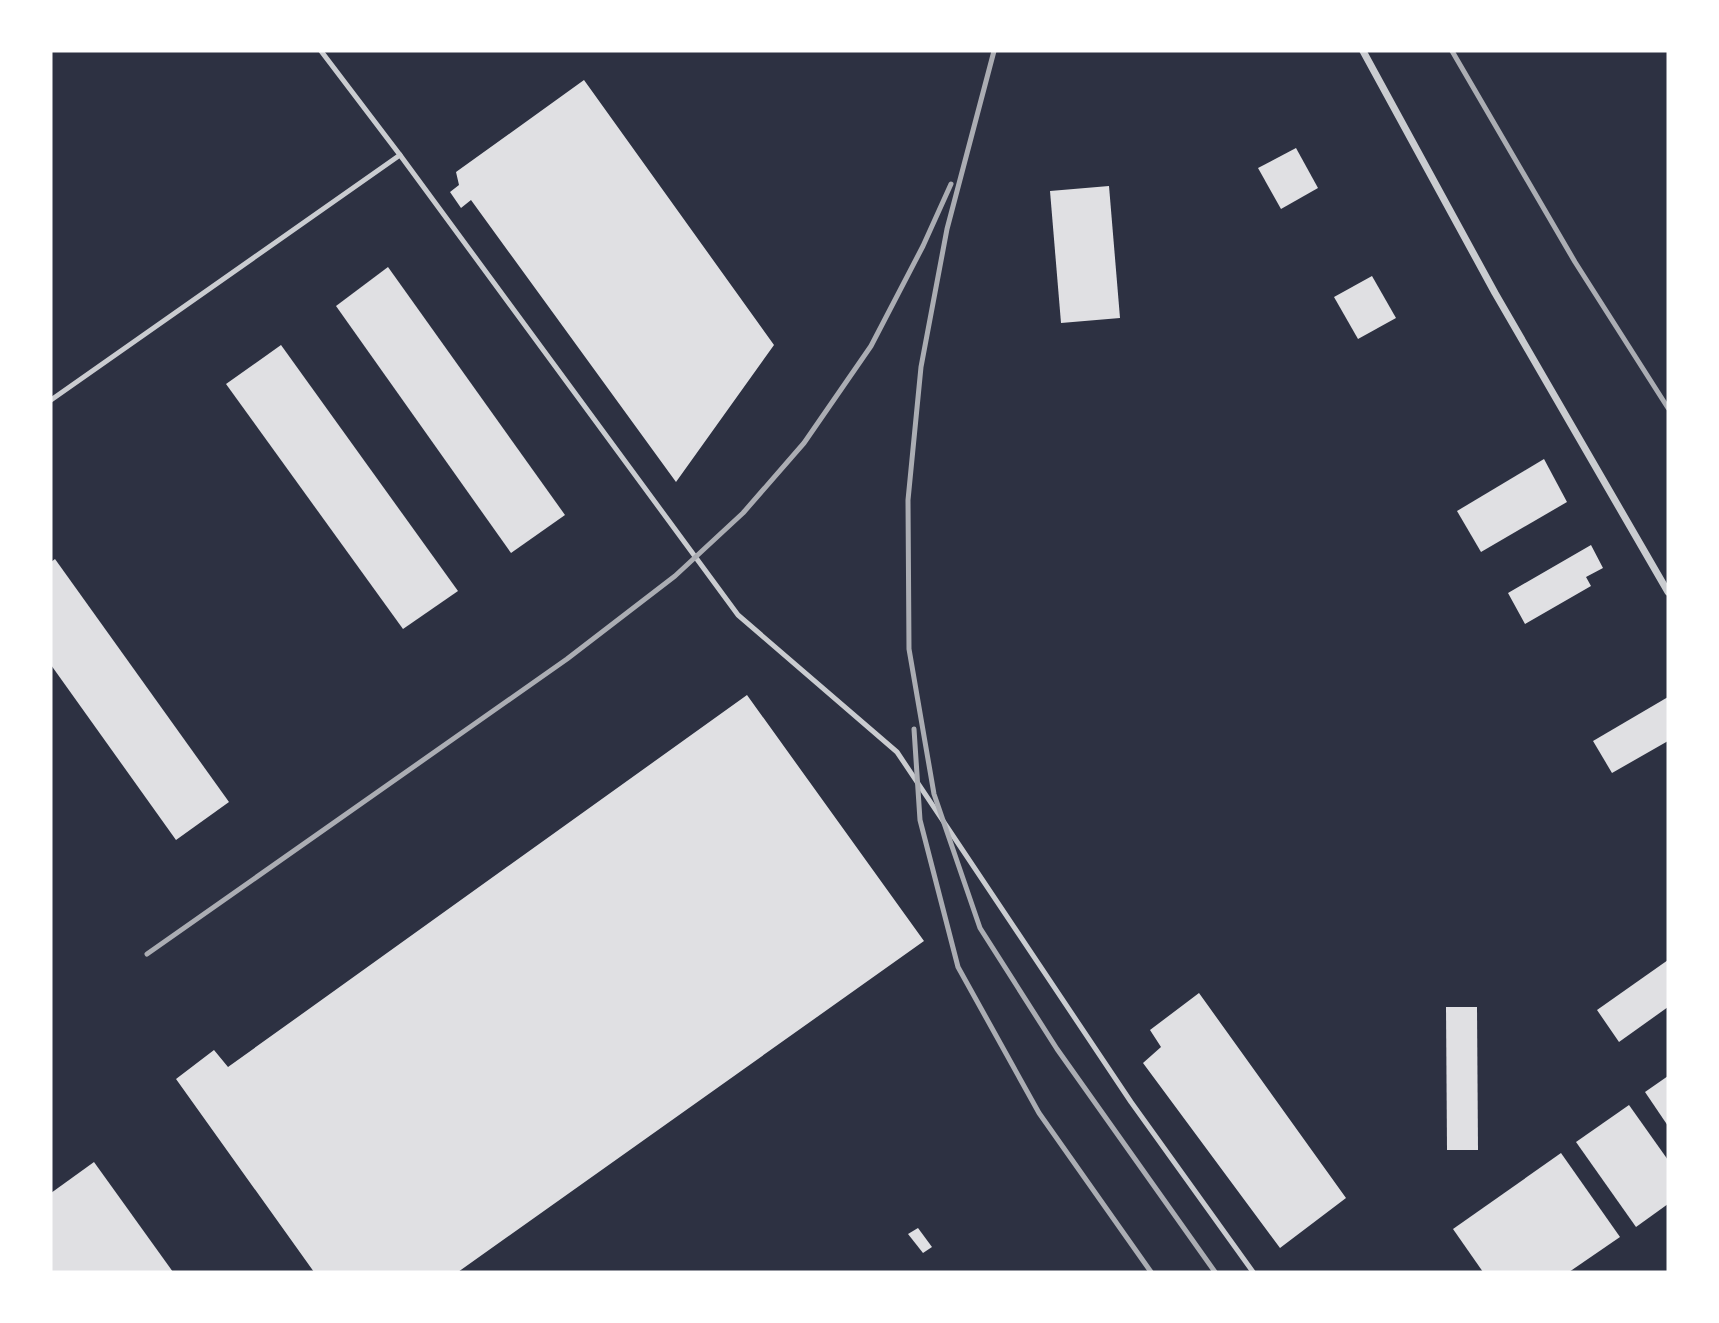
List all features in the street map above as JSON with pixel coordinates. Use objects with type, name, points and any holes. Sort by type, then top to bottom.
[{"type":"street","points":[[1363,51],[1494,293],[1668,592]]},
{"type":"lane","points":[[321,51],[738,615],[897,752],[1131,1102],[1253,1272]]},
{"type":"lane","points":[[51,400],[400,155]]},
{"type":"building","points":[[584,80],[774,345],[676,482],[471,200],[461,208],[450,192],[459,185],[456,172]]},
{"type":"building","points":[[1296,148],[1318,188],[1281,209],[1258,168]]},
{"type":"building","points":[[1109,186],[1120,318],[1061,323],[1050,191]]},
{"type":"building","points":[[388,267],[565,515],[511,553],[336,306]]},
{"type":"building","points":[[1372,276],[1396,318],[1358,339],[1334,297]]},
{"type":"building","points":[[281,345],[458,591],[403,629],[226,384]]},
{"type":"building","points":[[1544,459],[1567,502],[1481,552],[1457,511]]},
{"type":"building","points":[[1591,545],[1603,568],[1586,577],[1591,586],[1525,624],[1508,593]]},
{"type":"building","points":[[55,559],[229,802],[176,840],[51,665],[51,562]]},
{"type":"building","points":[[747,695],[924,941],[458,1272],[314,1272],[176,1079],[214,1050],[228,1067]]},
{"type":"building","points":[[1668,697],[1668,741],[1612,773],[1593,741]]},
{"type":"building","points":[[1668,960],[1668,1007],[1619,1042],[1597,1010]]},
{"type":"building","points":[[1199,993],[1346,1198],[1280,1248],[1143,1063],[1161,1047],[1150,1030]]},
{"type":"building","points":[[1446,1007],[1477,1007],[1478,1150],[1447,1150]]},
{"type":"building","points":[[1668,1076],[1668,1126],[1645,1092]]},
{"type":"building","points":[[1629,1105],[1668,1160],[1668,1204],[1636,1227],[1576,1142]]},
{"type":"building","points":[[1561,1153],[1620,1237],[1569,1272],[1483,1272],[1453,1229]]},
{"type":"building","points":[[94,1162],[173,1272],[51,1272],[51,1193]]},
{"type":"building","points":[[918,1228],[932,1247],[923,1253],[908,1234]]},
{"type":"railway","points":[[994,51],[947,229],[921,367],[908,500],[909,649],[934,794],[980,928],[1057,1049],[1215,1272]]},
{"type":"railway","points":[[1452,51],[1575,262],[1668,408]]},
{"type":"railway","points":[[147,954],[567,659],[675,576],[743,513],[804,443],[871,346],[923,246],[951,184]]},
{"type":"railway","points":[[914,729],[920,820],[958,967],[1039,1113],[1151,1272]]}]
